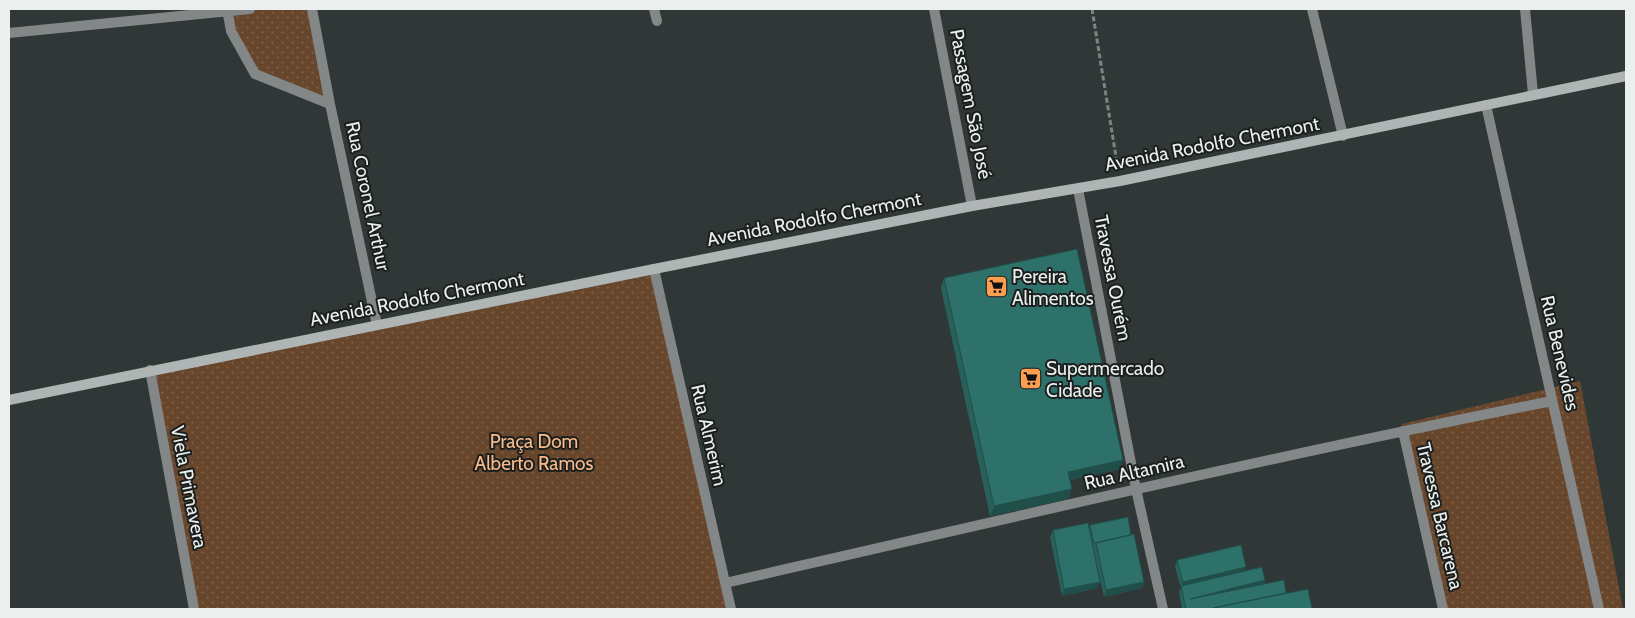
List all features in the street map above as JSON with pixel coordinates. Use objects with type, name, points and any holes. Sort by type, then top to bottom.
[{"type":"main road","name":"Avenida Rodolfo Chermont","points":[[9,400],[150,370],[972,206],[1120,181],[1626,76]]},
{"type":"street","points":[[9,33],[250,9]]},
{"type":"street","name":"Rua Coronel Arthur","points":[[312,9],[330,104],[378,325]]},
{"type":"street","points":[[654,9],[657,21]]},
{"type":"street","name":"Passagem São José","points":[[934,9],[972,206]]},
{"type":"street","points":[[1312,9],[1343,136]]},
{"type":"street","points":[[1525,9],[1533,94]]},
{"type":"street","name":"Rua Coronel Arthur","points":[[227,10],[231,31],[255,74],[330,104]]},
{"type":"street","name":"Rua Benevides","points":[[1486,105],[1599,609]]},
{"type":"street","name":"Travessa Ourém","points":[[1078,189],[1136,489],[1163,609]]},
{"type":"street","name":"Rua Almerim","points":[[654,269],[731,609]]},
{"type":"street","name":"Viela Primavera","points":[[150,370],[194,609]]},
{"type":"street","name":"Rua Altamira","points":[[725,583],[1136,489],[1402,431],[1552,402]]},
{"type":"street","name":"Travessa Barcarena","points":[[1402,431],[1443,609]]},
{"type":"path","points":[[1092,9],[1120,181]]},
{"type":"green space","points":[[227,9],[312,9],[330,104],[255,74]]},
{"type":"green space","name":"Praça Dom Alberto Ramos","points":[[654,269],[731,609],[194,609],[150,370]]},
{"type":"green space","points":[[1580,381],[1623,609],[1443,609],[1402,424]]},
{"type":"building","name":"Supermercado Cidade","points":[[1077,249],[1123,460],[1068,472],[1072,489],[994,506],[944,278]]},
{"type":"building","points":[[1128,517],[1131,535],[1094,543],[1090,525]]},
{"type":"building","points":[[1088,523],[1100,582],[1064,589],[1053,530]]},
{"type":"building","points":[[1134,534],[1144,582],[1106,590],[1096,543]]},
{"type":"building","points":[[1241,545],[1246,567],[1183,582],[1177,560]]},
{"type":"building","points":[[1262,567],[1265,580],[1190,599],[1284,580],[1286,593],[1212,609],[1186,609],[1181,586]]},
{"type":"building","points":[[1308,589],[1312,609],[1212,609],[1213,608]]},
{"type":"place","name":"Pereira Alimentos","points":[[996,287]]},
{"type":"place","name":"Supermercado Cidade","points":[[1030,379]]}]
